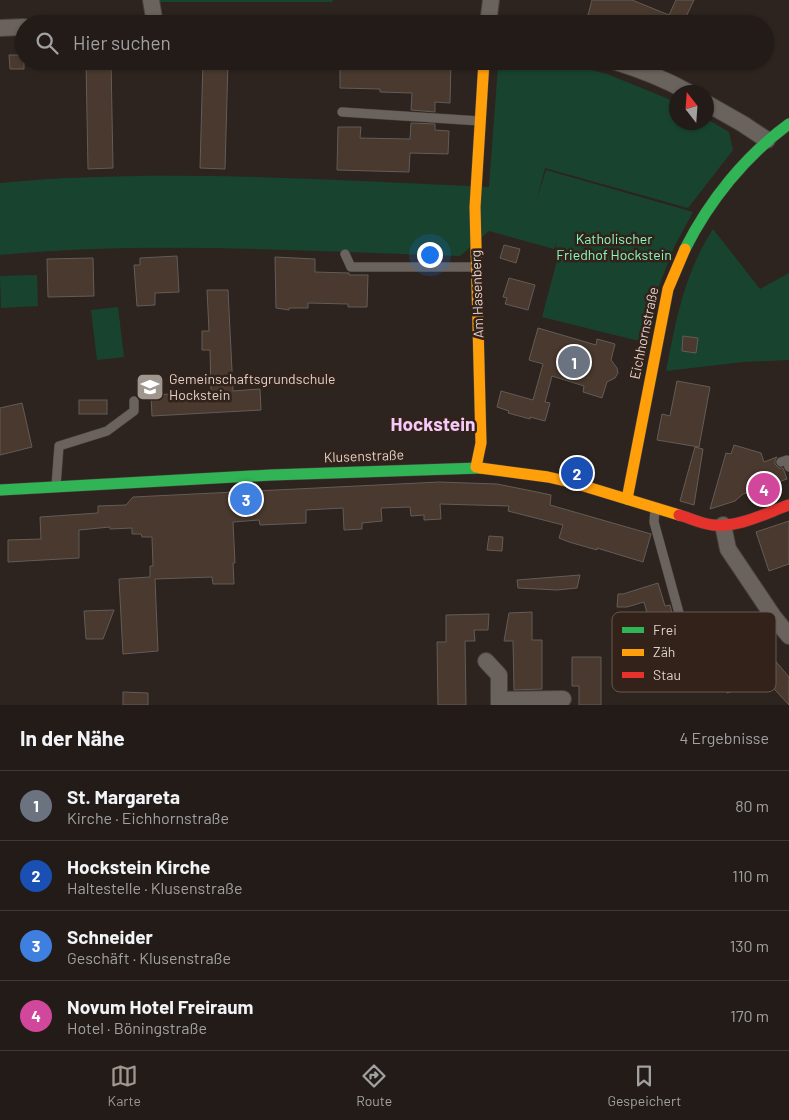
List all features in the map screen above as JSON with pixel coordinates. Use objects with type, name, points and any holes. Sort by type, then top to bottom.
[{"type":"street","points":[[152,0],[154,15]]},
{"type":"street","points":[[489,15],[491,0]]},
{"type":"street","points":[[0,28],[15,27]]},
{"type":"street","name":"Am Hasenberg","points":[[476,467],[481,443],[475,207],[483,70]]},
{"type":"street","points":[[640,70],[675,85]]},
{"type":"street","points":[[714,108],[767,140]]},
{"type":"street","name":"Eichhornstraße","points":[[627,499],[668,289],[685,248],[704,213],[725,186],[767,140],[789,124]]},
{"type":"street","name":"Klusenstraße","points":[[0,490],[271,475],[476,467],[548,477],[704,523],[723,525]]},
{"type":"street","points":[[770,612],[728,549],[723,525],[740,522],[789,505]]},
{"type":"street","points":[[776,620],[789,636]]},
{"type":"street","points":[[486,661],[499,675],[499,702],[563,699]]},
{"type":"lane","points":[[342,112],[480,121]]},
{"type":"lane","points":[[345,254],[351,267],[476,267]]},
{"type":"lane","points":[[56,487],[59,446],[107,431],[134,411],[134,401]]},
{"type":"lane","points":[[655,507],[654,522],[679,612]]},
{"type":"green space","points":[[158,0],[333,0],[332,2],[159,2]]},
{"type":"green space","name":"Katholischer Friedhof Hockstein","points":[[498,70],[591,70],[607,74],[669,99],[669,130],[714,130],[714,123],[729,132],[733,150],[688,208],[545,168],[536,202],[546,170],[693,212],[674,247],[654,299],[643,342],[542,317],[559,253],[555,251],[557,241],[554,249],[489,231],[460,256],[230,248],[115,249],[0,255],[0,183],[121,176],[306,179],[489,187]]},
{"type":"green space","points":[[713,229],[760,289],[789,273],[789,360],[743,362],[666,371],[682,298],[695,263]]},
{"type":"green space","points":[[37,275],[38,306],[1,308],[0,276]]},
{"type":"green space","points":[[118,307],[124,357],[97,360],[91,310]]},
{"type":"building","points":[[592,0],[632,0],[669,15],[588,15]]},
{"type":"building","points":[[676,0],[694,0],[687,15],[669,15]]},
{"type":"building","points":[[9,55],[15,55],[15,69],[10,69]]},
{"type":"building","points":[[86,70],[111,70],[113,168],[88,169]]},
{"type":"building","points":[[203,70],[228,70],[225,169],[200,168]]},
{"type":"building","points":[[340,70],[451,70],[450,103],[435,102],[435,112],[411,110],[412,93],[380,92],[380,89],[340,88]]},
{"type":"building","points":[[411,123],[435,124],[435,130],[449,131],[448,154],[410,153],[409,172],[337,170],[338,127],[361,127],[360,138],[410,139]]},
{"type":"building","points":[[504,245],[520,249],[516,263],[500,258]]},
{"type":"building","points":[[177,256],[179,292],[155,293],[155,305],[137,306],[134,265],[140,265],[140,258]]},
{"type":"building","points":[[275,257],[315,259],[315,272],[368,275],[367,307],[348,307],[348,304],[308,303],[308,308],[289,308],[289,310],[276,308]]},
{"type":"building","points":[[93,258],[94,296],[48,297],[47,259]]},
{"type":"building","points":[[509,278],[535,285],[528,310],[505,304],[507,298],[503,297]]},
{"type":"building","points":[[207,290],[228,290],[233,391],[260,389],[261,410],[152,416],[151,395],[211,392],[210,350],[202,350],[202,331],[209,331]]},
{"type":"building","points":[[538,328],[596,345],[597,339],[615,344],[611,360],[618,373],[615,378],[607,382],[602,398],[583,392],[584,386],[552,376],[545,402],[550,403],[545,421],[508,413],[509,411],[497,407],[501,391],[533,400],[543,364],[529,360]]},
{"type":"building","points":[[683,336],[698,338],[696,353],[682,351]]},
{"type":"building","points":[[677,381],[710,387],[699,447],[657,440],[662,414],[670,416]]},
{"type":"building","points":[[79,400],[107,400],[107,414],[79,414]]},
{"type":"building","points":[[22,403],[32,447],[0,455],[0,408]]},
{"type":"building","points":[[734,445],[761,453],[764,462],[777,457],[775,464],[779,468],[783,468],[787,479],[743,494],[735,501],[710,509],[726,453],[731,454]]},
{"type":"building","points":[[695,447],[703,449],[694,505],[680,501]]},
{"type":"building","points":[[439,482],[497,484],[551,495],[550,505],[651,534],[643,562],[559,538],[563,525],[508,511],[509,506],[440,504],[441,519],[424,520],[424,515],[411,516],[410,507],[381,508],[382,521],[362,523],[362,529],[344,530],[343,508],[306,510],[306,523],[260,525],[259,520],[233,522],[234,584],[213,584],[212,577],[155,579],[158,651],[123,654],[119,579],[150,577],[150,566],[153,566],[152,537],[132,534],[132,528],[110,529],[110,527],[79,530],[79,558],[8,562],[8,540],[41,539],[40,517],[98,513],[98,506],[126,505],[133,497]]},
{"type":"building","points":[[789,521],[789,564],[769,571],[756,532]]},
{"type":"building","points":[[489,536],[503,537],[502,551],[487,550]]},
{"type":"building","points":[[580,575],[577,588],[557,590],[518,588],[517,580]]},
{"type":"building","points":[[658,583],[665,606],[670,605],[672,612],[647,612],[644,602],[627,607],[617,607],[618,594]]},
{"type":"building","points":[[114,610],[103,639],[86,639],[84,611]]},
{"type":"building","points":[[532,612],[532,640],[542,640],[542,689],[514,690],[513,641],[504,641],[509,613]]},
{"type":"building","points":[[489,614],[488,630],[474,630],[475,641],[465,641],[466,705],[438,705],[437,642],[446,642],[446,615]]},
{"type":"building","points":[[572,657],[601,657],[601,705],[579,705],[579,686],[572,686]]},
{"type":"building","points":[[776,662],[789,677],[789,705],[776,691]]},
{"type":"building","points":[[123,692],[148,693],[148,705],[123,705]]},
{"type":"traffic: fast","points":[[685,249],[705,214],[730,180],[758,150],[789,124]]},
{"type":"traffic: fast","points":[[0,490],[271,475],[480,468]]},
{"type":"traffic: slow","points":[[476,467],[481,443],[475,207],[483,70]]},
{"type":"traffic: slow","points":[[627,499],[668,289],[685,249]]},
{"type":"traffic: slow","points":[[480,468],[548,477],[574,483],[679,515]]},
{"type":"traffic: jam","points":[[679,515],[713,525],[722,525],[742,522],[789,505]]},
{"type":"place","name":"St. Margareta","points":[[574,362]]},
{"type":"place","name":"Gemeinschaftsgrundschule Hockstein","points":[[150,387]]},
{"type":"place","name":"Hockstein Kirche","points":[[577,473]]},
{"type":"place","name":"Novum Hotel Freiraum","points":[[764,489]]},
{"type":"place","name":"Schneider","points":[[246,499]]},
{"type":"district","name":"Hockstein","points":[[433,424]]}]
